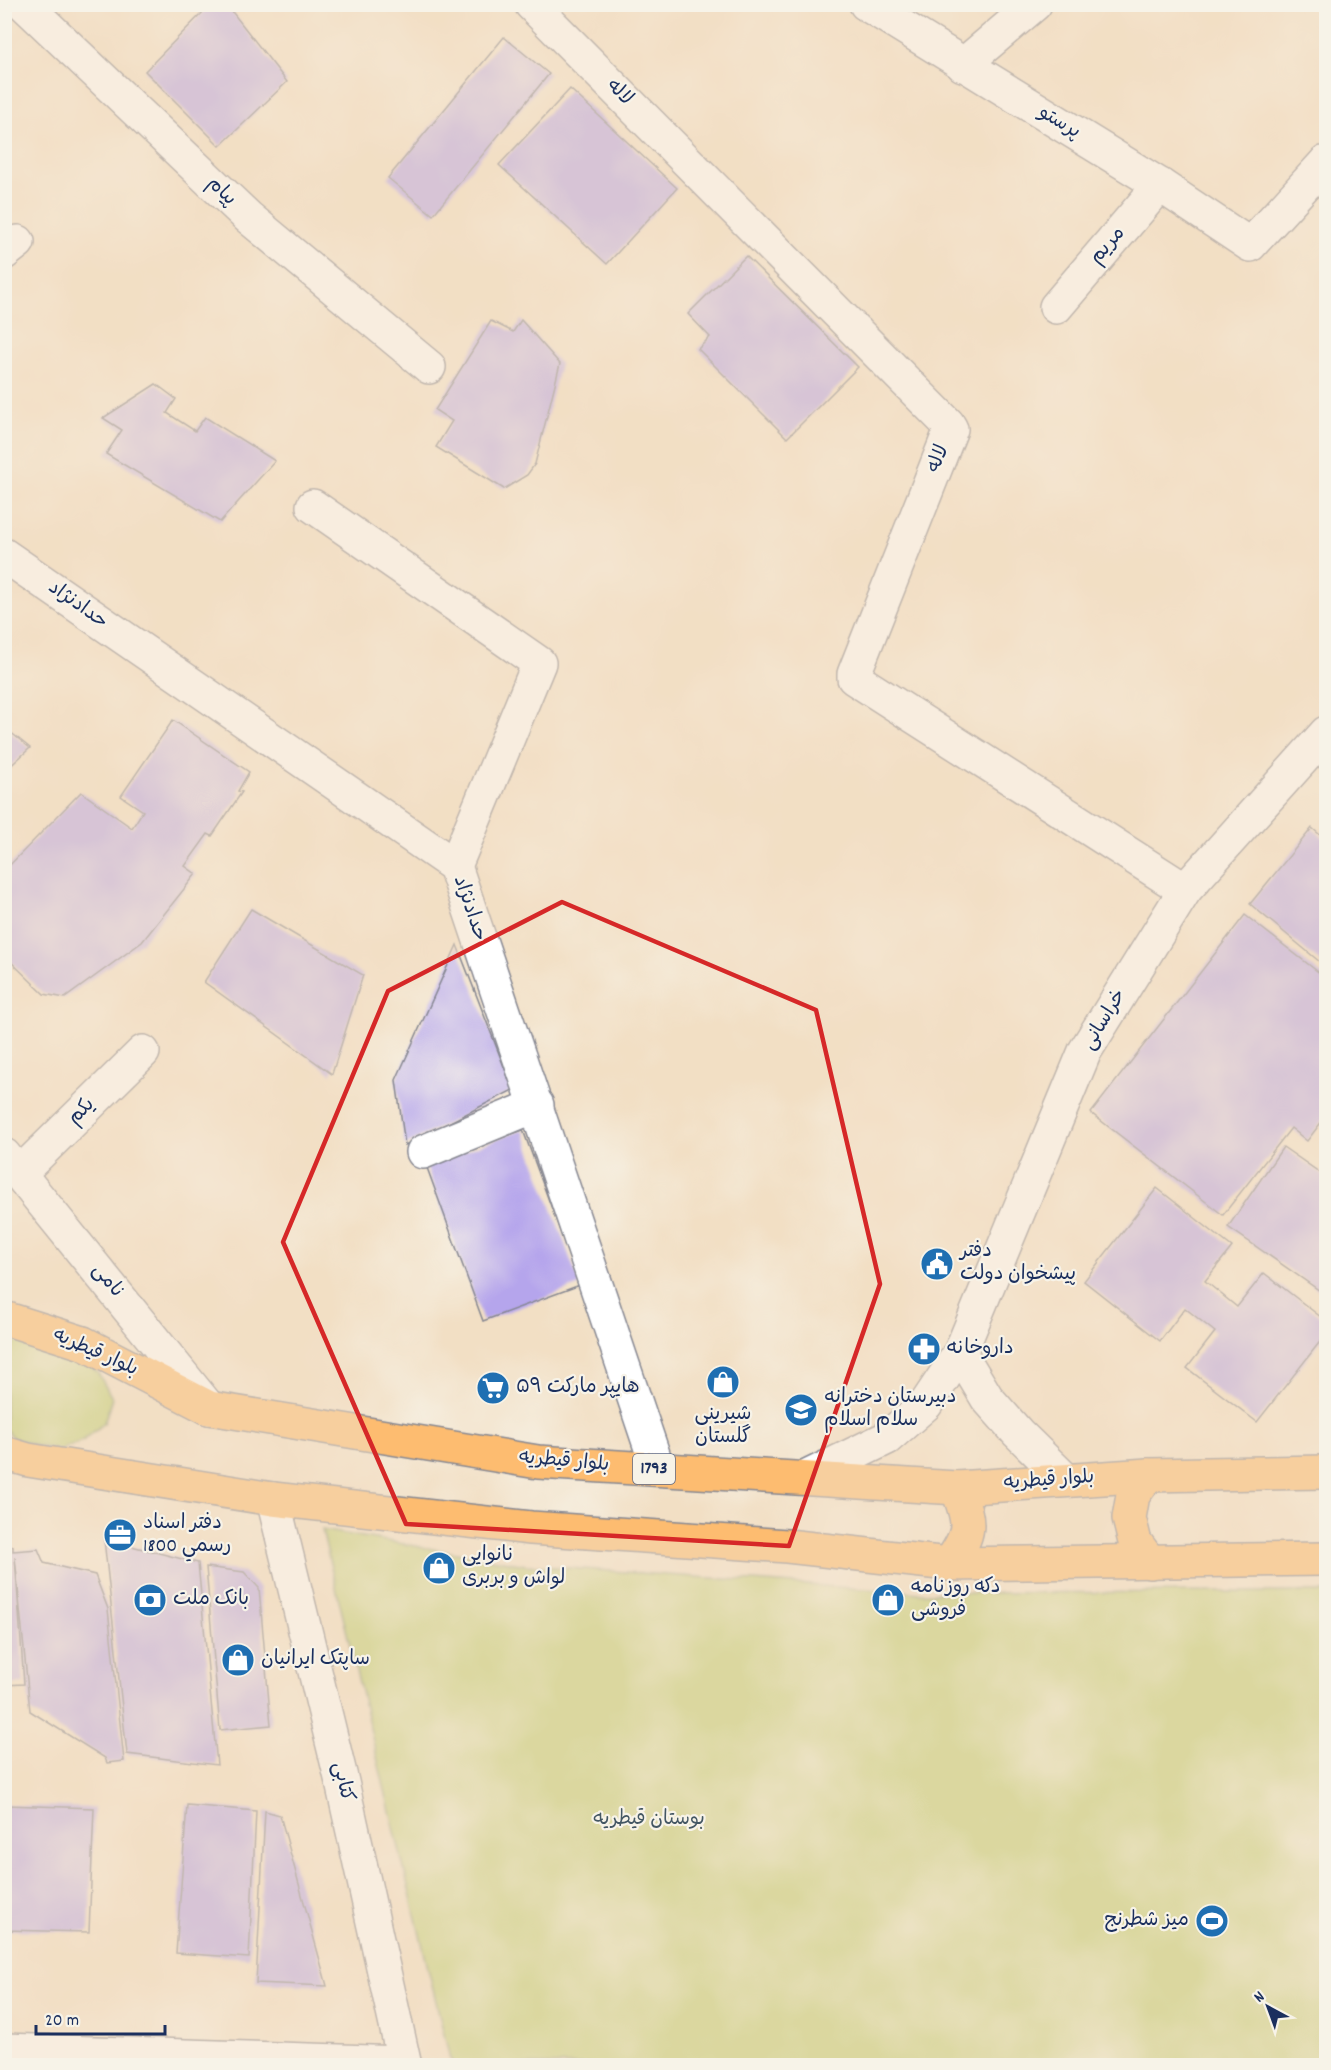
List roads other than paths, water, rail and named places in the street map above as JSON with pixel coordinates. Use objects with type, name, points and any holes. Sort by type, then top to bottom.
[{"type":"main road","name":"بلوار قیطریه","points":[[10,1324],[83,1343],[209,1408],[538,1462],[957,1488],[1148,1475],[1326,1472]]},
{"type":"main road","points":[[10,1454],[273,1499],[531,1528],[787,1546],[949,1564],[1326,1559]]},
{"type":"main road","points":[[1148,1475],[1133,1495],[1129,1518],[1136,1542],[1150,1562]]},
{"type":"main road","points":[[949,1564],[962,1546],[968,1530],[967,1513],[957,1488]]},
{"type":"street","name":"پیام","points":[[24,4],[248,217],[429,367]]},
{"type":"street","name":"لاله","points":[[531,4],[951,429],[854,678],[1185,890]]},
{"type":"street","name":"پرستو","points":[[866,4],[1160,185],[1250,245],[1326,162]]},
{"type":"street","points":[[963,65],[1035,4]]},
{"type":"street","name":"مریم","points":[[1056,307],[1160,185]]},
{"type":"street","points":[[313,506],[539,663],[455,866]]},
{"type":"street","name":"حدادنژاد","points":[[4,555],[455,866],[658,1469]]},
{"type":"street","name":"خراسانی","points":[[805,1478],[887,1438],[926,1404],[960,1353],[1085,1051],[1185,890],[1326,733]]},
{"type":"street","name":"یکم","points":[[13,1164],[143,1052]]},
{"type":"street","points":[[423,1152],[537,1105]]},
{"type":"street","name":"نامی","points":[[13,1164],[209,1408]]},
{"type":"street","points":[[960,1353],[987,1398],[1018,1433],[1066,1480]]},
{"type":"street","name":"کتابی","points":[[273,1499],[342,1782],[404,2064]]},
{"type":"street","points":[[4,2050],[404,2064]]},
{"type":"place","name":"دفتر پیشخوان دولت","points":[[937,1264]]},
{"type":"place","name":"داروخانه","points":[[924,1349]]},
{"type":"place","name":"شیرینی گلستان","points":[[723,1382]]},
{"type":"place","name":"هایپر مارکت ۵۹","points":[[493,1388]]},
{"type":"place","name":"دبیرستان دخترانه سلام اسلام","points":[[801,1410]]},
{"type":"place","name":"دفتر اسناد رسمي 1800","points":[[120,1535]]},
{"type":"place","name":"نانوایی لواش و بربری","points":[[439,1568]]},
{"type":"place","name":"بانک ملت","points":[[150,1600]]},
{"type":"place","name":"دکه روزنامه فروشی","points":[[888,1600]]},
{"type":"place","name":"ساپتک ایرانیان","points":[[238,1660]]},
{"type":"place","name":"میز شطرنج","points":[[1212,1921]]},
{"type":"park label","name":"بوستان قیطریه","points":[[649,1820]]}]
